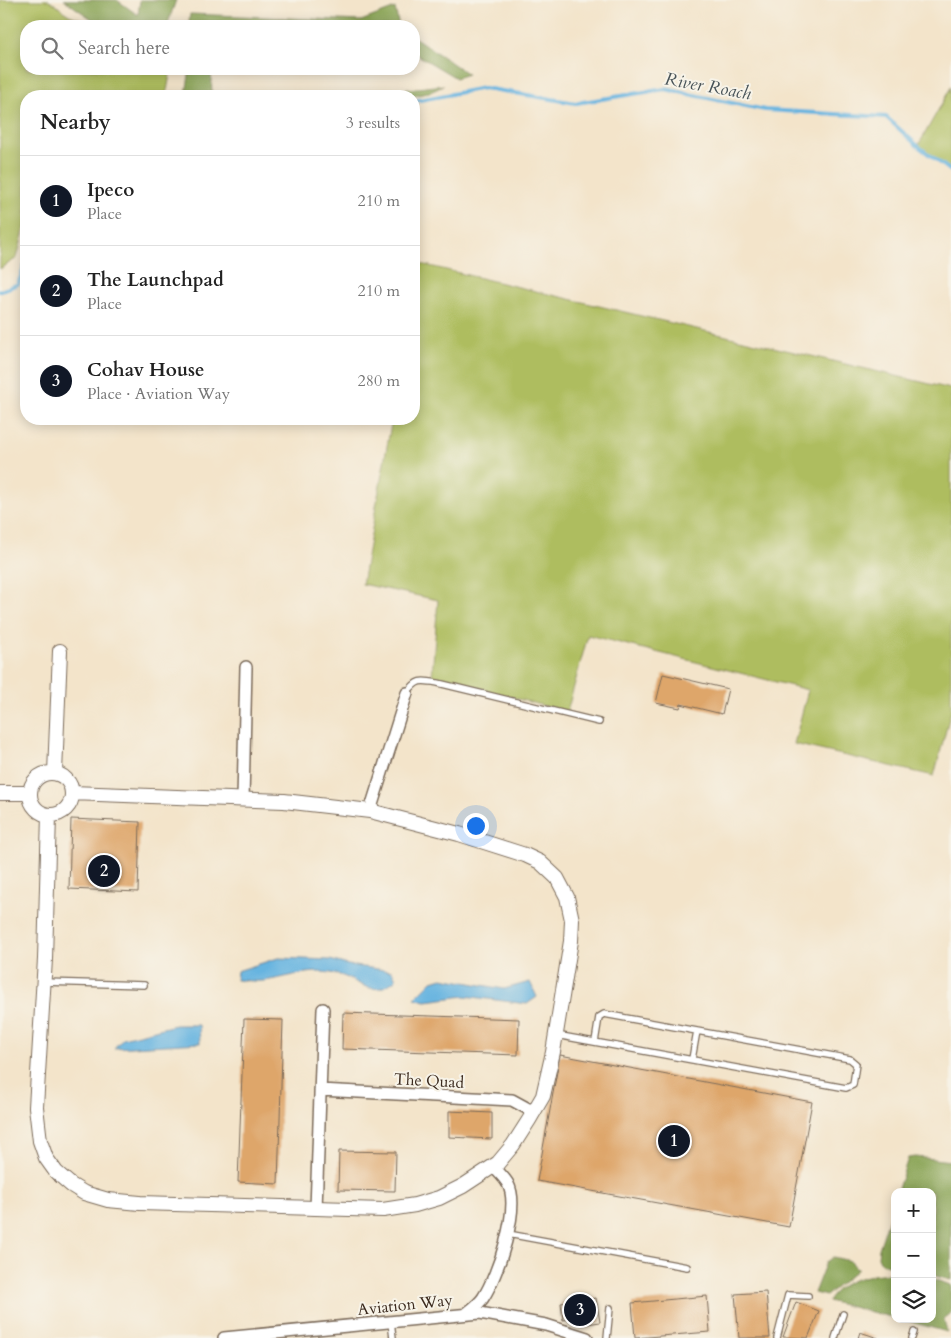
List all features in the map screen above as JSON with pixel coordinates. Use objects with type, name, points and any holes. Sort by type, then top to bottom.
[{"type":"street","points":[[55,773],[60,651]]},
{"type":"street","points":[[243,800],[246,667]]},
{"type":"street","points":[[370,811],[407,693]]},
{"type":"street","points":[[55,773],[67,780],[72,793],[68,806],[63,811],[49,815],[38,810],[33,805],[30,792],[35,780],[41,775],[55,773]]},
{"type":"street","points":[[0,793],[30,792]]},
{"type":"street","points":[[49,815],[44,982],[36,1107],[40,1141],[46,1158],[56,1172],[70,1184],[84,1193],[108,1200],[140,1203],[383,1210],[415,1205],[439,1198],[463,1186],[498,1163],[513,1145],[542,1096],[556,1035],[571,941],[572,920],[568,897],[557,878],[540,862],[526,855],[459,834],[370,811],[284,801],[72,793]]},
{"type":"street","points":[[316,1209],[323,1009]]},
{"type":"street","name":"The Quad","points":[[320,1090],[512,1100],[534,1112]]},
{"type":"street","points":[[466,1314],[483,1298],[508,1234],[512,1195],[508,1184],[493,1166]]},
{"type":"street","name":"Aviation Way","points":[[224,1338],[480,1313],[546,1324],[587,1338]]},
{"type":"lane","points":[[407,693],[414,684],[421,680],[599,722]]},
{"type":"lane","points":[[44,982],[144,985]]},
{"type":"lane","points":[[556,1035],[846,1088],[853,1085],[856,1064],[850,1059],[604,1014],[599,1017],[595,1042]]},
{"type":"lane","points":[[692,1059],[697,1031]]},
{"type":"lane","points":[[508,1234],[687,1267]]},
{"type":"lane","points":[[777,1338],[788,1295],[808,1296]]},
{"type":"lane","points":[[607,1338],[610,1308]]},
{"type":"lane","points":[[835,1338],[843,1314]]},
{"type":"lane","points":[[391,1322],[393,1338]]},
{"type":"green space","points":[[0,0],[49,0],[69,15],[83,20],[20,20],[20,75],[170,75],[167,90],[20,90],[20,246],[17,258],[0,269]]},
{"type":"green space","points":[[64,0],[117,0],[138,15],[140,0],[176,0],[169,20],[93,20]]},
{"type":"green space","points":[[395,8],[398,20],[364,20]]},
{"type":"green space","points":[[190,14],[337,20],[189,20]]},
{"type":"green space","points":[[420,41],[468,74],[456,78],[420,57]]},
{"type":"green space","points":[[189,75],[211,75],[212,90],[187,90]]},
{"type":"green space","points":[[444,85],[433,91],[420,94],[420,90],[399,90]]},
{"type":"green space","points":[[951,87],[951,171],[918,146]]},
{"type":"green space","points":[[421,264],[951,389],[951,711],[934,776],[794,744],[808,690],[588,635],[567,712],[432,676],[438,600],[362,584],[391,425],[420,425]]},
{"type":"green space","points":[[916,1157],[951,1161],[951,1280],[936,1276],[936,1188],[898,1188],[908,1158]]},
{"type":"green space","points":[[891,1212],[891,1266],[881,1263],[878,1257]]},
{"type":"green space","points":[[833,1257],[850,1261],[858,1269],[826,1296],[814,1293],[826,1262]]},
{"type":"green space","points":[[891,1273],[891,1317],[828,1301],[834,1293],[849,1282]]},
{"type":"green space","points":[[936,1280],[951,1285],[951,1313],[944,1319],[947,1332],[915,1323],[936,1323]]},
{"type":"water","points":[[278,958],[330,960],[348,965],[392,971],[396,979],[379,988],[366,987],[336,974],[326,972],[308,973],[263,981],[236,980],[237,971]]},
{"type":"water","points":[[442,978],[504,989],[530,982],[537,997],[527,1004],[465,996],[426,1001],[415,998],[432,981]]},
{"type":"water","points":[[175,1025],[199,1025],[200,1043],[114,1048],[123,1038]]},
{"type":"building","points":[[663,674],[728,689],[722,714],[681,704],[680,708],[656,703]]},
{"type":"building","points":[[71,819],[140,822],[138,892],[69,889]]},
{"type":"building","points":[[343,1013],[519,1019],[518,1055],[342,1049]]},
{"type":"building","points":[[244,1019],[283,1020],[278,1184],[238,1182]]},
{"type":"building","points":[[560,1055],[812,1102],[789,1227],[537,1181]]},
{"type":"building","points":[[449,1111],[492,1113],[492,1139],[449,1137]]},
{"type":"building","points":[[339,1151],[396,1152],[395,1191],[338,1190]]},
{"type":"building","points":[[766,1292],[770,1338],[739,1338],[735,1294]]},
{"type":"building","points":[[707,1296],[710,1332],[635,1338],[632,1303]]},
{"type":"building","points":[[596,1298],[600,1322],[581,1325],[580,1318],[563,1320],[561,1303]]},
{"type":"building","points":[[796,1302],[819,1311],[808,1338],[783,1337]]},
{"type":"building","points":[[860,1332],[878,1338],[858,1338]]},
{"type":"waterway","name":"River Roach","points":[[420,100],[484,88],[576,103],[665,89],[765,110],[886,117],[918,146],[951,171]]},
{"type":"waterway","name":"River Roach","points":[[0,291],[18,284],[20,279]]},
{"type":"place","name":"The Launchpad","points":[[104,871]]},
{"type":"place","name":"Ipeco","points":[[674,1141]]},
{"type":"place","name":"Cohav House","points":[[580,1310]]}]
